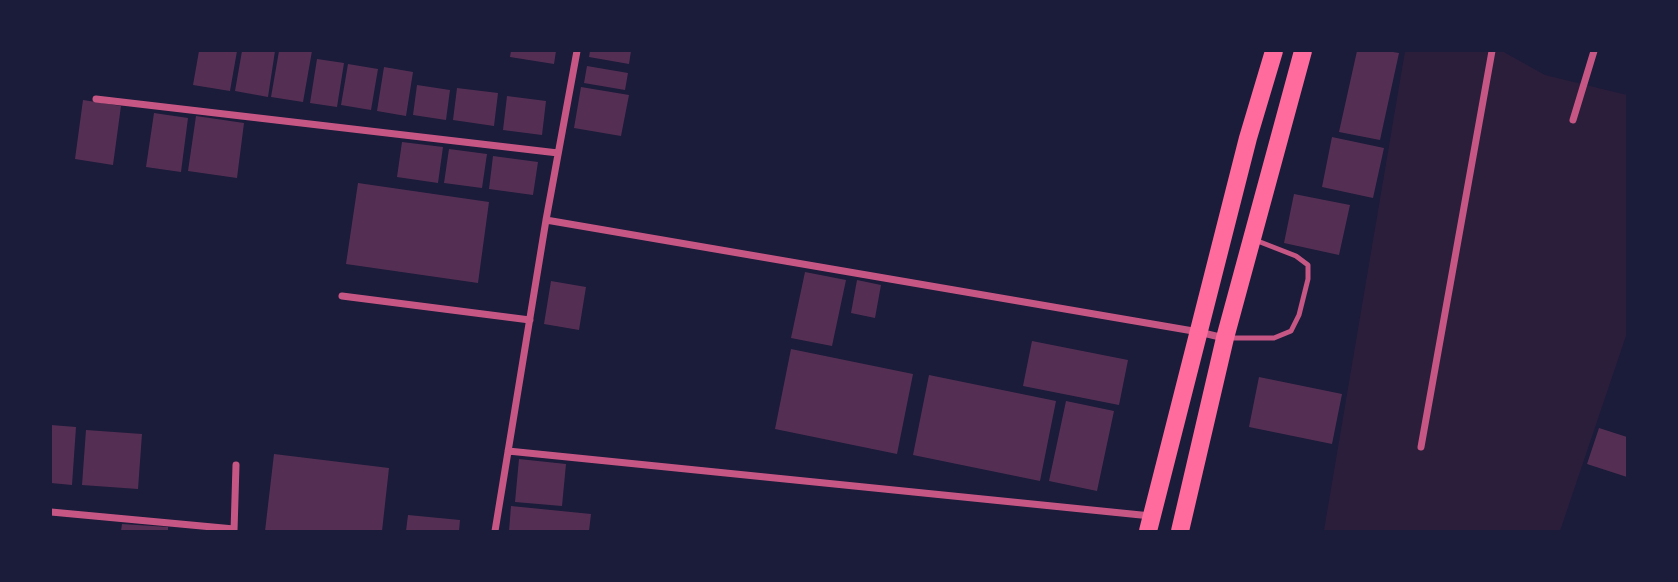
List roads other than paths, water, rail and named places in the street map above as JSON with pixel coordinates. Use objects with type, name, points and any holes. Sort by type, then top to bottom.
[{"type":"main road","points":[[1150,524],[1248,138],[1274,51]]},
{"type":"main road","points":[[1180,531],[1225,338],[1303,51]]},
{"type":"street","points":[[495,531],[577,51]]},
{"type":"street","points":[[1421,447],[1492,51]]},
{"type":"street","points":[[1573,120],[1594,51]]},
{"type":"street","points":[[96,99],[558,153]]},
{"type":"street","points":[[546,220],[1225,338]]},
{"type":"street","points":[[342,296],[530,320]]},
{"type":"street","points":[[508,451],[1150,524]]},
{"type":"street","points":[[51,512],[234,530],[236,465]]},
{"type":"lane","points":[[1225,338],[1274,338],[1291,331],[1299,315],[1308,279],[1308,265],[1296,256],[1252,239]]}]
